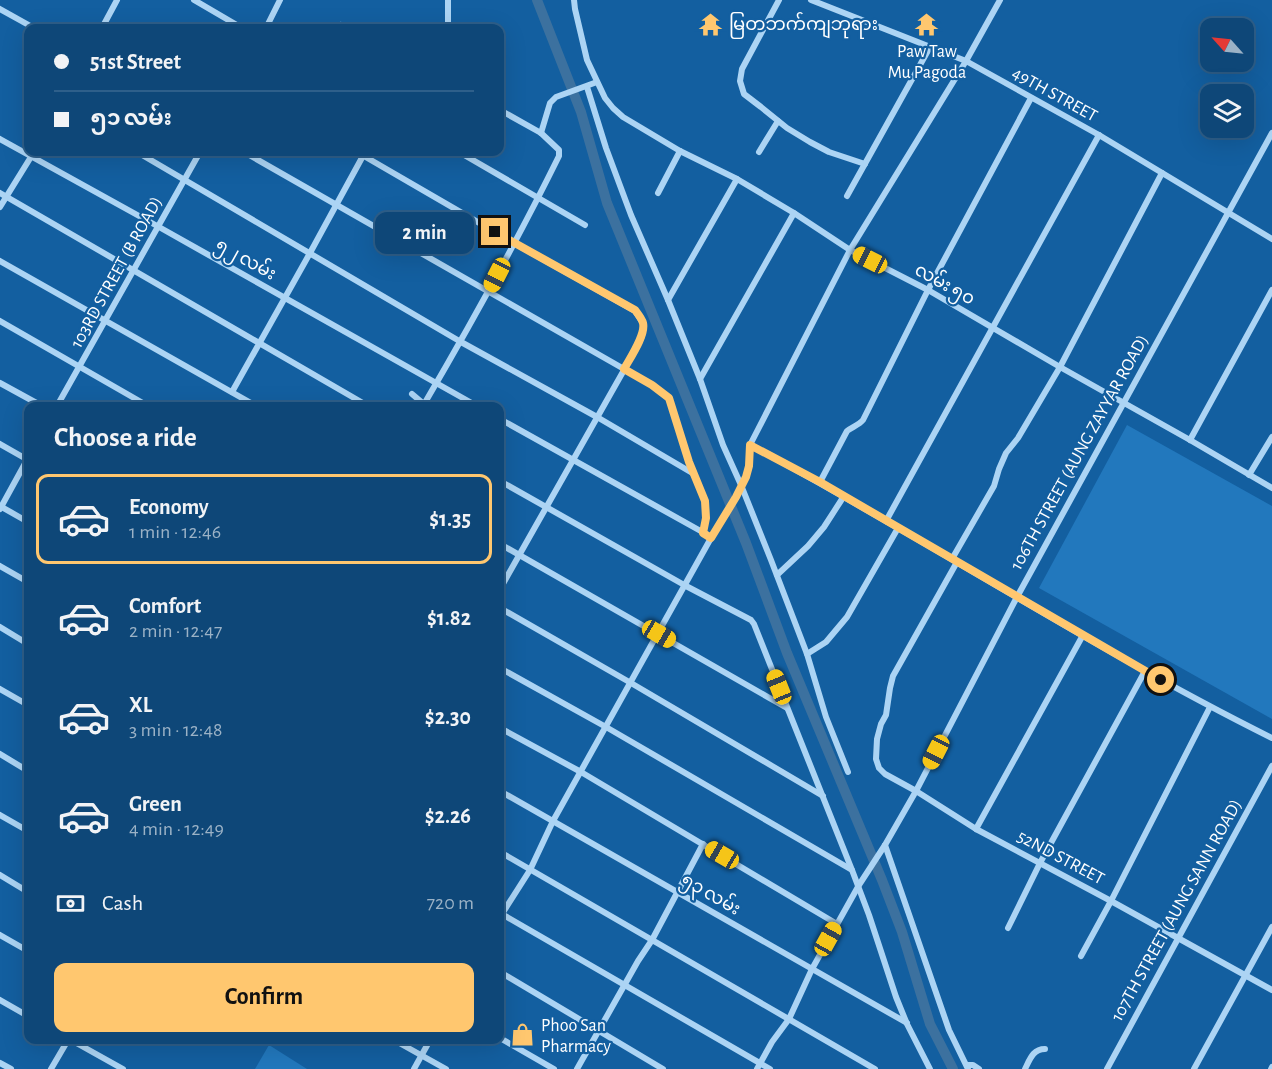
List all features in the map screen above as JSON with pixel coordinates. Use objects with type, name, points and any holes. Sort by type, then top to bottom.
[{"type":"street","points":[[104,24],[117,0]]},
{"type":"street","points":[[194,0],[235,24]]},
{"type":"street","points":[[268,24],[280,0]]},
{"type":"street","points":[[448,0],[448,24]]},
{"type":"street","name":"လမ်း ၅၀","points":[[574,0],[587,60],[605,98],[618,112],[680,151],[737,179],[850,250],[928,290],[1272,488]]},
{"type":"street","points":[[779,0],[742,69],[740,81],[744,94],[778,121],[810,142],[829,152],[865,164]]},
{"type":"street","name":"49TH STREET","points":[[811,0],[966,61],[1099,135],[1272,238]]},
{"type":"street","points":[[504,909],[530,870],[553,821],[736,497],[749,466],[750,445],[850,250],[966,61],[1000,0]]},
{"type":"street","points":[[0,9],[27,24]]},
{"type":"street","points":[[847,196],[930,47]]},
{"type":"street","points":[[541,133],[550,103],[556,97],[597,82]]},
{"type":"street","points":[[587,87],[606,148],[631,215],[668,300],[700,379],[723,445],[777,575],[807,654],[826,717],[848,772]]},
{"type":"street","points":[[820,482],[847,431],[863,420],[928,290],[1031,98]]},
{"type":"street","points":[[426,402],[488,292],[559,156],[559,150],[541,133],[504,112]]},
{"type":"street","points":[[759,152],[778,121]]},
{"type":"street","name":"106TH STREET (AUNG ZAYYAR ROAD)","points":[[759,1066],[772,1042],[789,1019],[812,969],[859,885],[916,791],[1017,597],[1272,133]]},
{"type":"street","points":[[886,521],[1099,135]]},
{"type":"street","name":"၅၂ လမ်း","points":[[0,140],[24,150]]},
{"type":"street","points":[[658,193],[680,151]]},
{"type":"street","points":[[0,207],[3,195],[32,156]]},
{"type":"street","name":"၅၂ လမ်း","points":[[36,156],[470,402]]},
{"type":"street","points":[[144,156],[461,342],[694,474]]},
{"type":"street","name":"103RD STREET (B ROAD)","points":[[59,402],[198,156]]},
{"type":"street","points":[[251,156],[652,385],[669,398],[705,501],[703,533]]},
{"type":"street","points":[[232,392],[337,204],[361,156]]},
{"type":"street","points":[[367,156],[514,243],[635,310],[644,325],[642,336],[624,369],[504,581]]},
{"type":"street","points":[[466,156],[585,225]]},
{"type":"street","points":[[954,561],[994,486],[1006,453],[1018,438],[1060,367],[1162,173]]},
{"type":"street","points":[[668,300],[737,179]]},
{"type":"street","points":[[3,195],[361,402]]},
{"type":"street","points":[[700,379],[794,213]]},
{"type":"street","points":[[0,261],[249,402]]},
{"type":"street","points":[[1190,440],[1272,290]]},
{"type":"street","points":[[0,321],[141,402]]},
{"type":"street","points":[[0,383],[35,402]]},
{"type":"street","points":[[412,394],[420,402]]},
{"type":"street","points":[[504,421],[711,538]]},
{"type":"street","points":[[1249,475],[1272,437]]},
{"type":"street","points":[[0,444],[24,457]]},
{"type":"street","points":[[750,445],[820,482],[1145,671],[1272,738]]},
{"type":"street","points":[[24,466],[0,507],[24,520]]},
{"type":"street","points":[[504,483],[686,586],[746,617],[754,624],[859,885],[896,997],[929,1069]]},
{"type":"street","points":[[777,575],[808,546],[824,527],[844,496]]},
{"type":"street","points":[[807,654],[826,642],[847,617],[898,528]]},
{"type":"street","points":[[504,546],[788,708]]},
{"type":"street","name":"52ND STREET","points":[[954,561],[893,676],[876,752],[879,768],[885,774],[976,829],[1272,990]]},
{"type":"street","points":[[0,566],[24,580]]},
{"type":"street","points":[[504,610],[823,796]]},
{"type":"street","points":[[0,627],[24,642]]},
{"type":"street","points":[[976,829],[1083,635]]},
{"type":"street","points":[[504,670],[852,870]]},
{"type":"street","points":[[1008,928],[1040,863],[1145,671]]},
{"type":"street","points":[[0,689],[24,703]]},
{"type":"street","points":[[1081,956],[1210,707]]},
{"type":"street","points":[[504,730],[581,772],[837,924]]},
{"type":"street","points":[[0,754],[24,769]]},
{"type":"street","name":"107TH STREET (AUNG SANN ROAD)","points":[[1107,1069],[1272,766]]},
{"type":"street","name":"၅၃ လမ်း","points":[[504,793],[907,1024]]},
{"type":"street","points":[[0,815],[24,829]]},
{"type":"street","points":[[577,1069],[652,940],[703,844]]},
{"type":"street","points":[[885,844],[949,1030],[967,1067],[973,1065],[979,1069]]},
{"type":"street","points":[[504,854],[875,1069]]},
{"type":"street","points":[[0,875],[24,890]]},
{"type":"street","points":[[504,917],[625,985],[759,1066],[770,1069]]},
{"type":"street","points":[[1194,1069],[1272,927]]},
{"type":"street","points":[[0,935],[24,949]]},
{"type":"street","points":[[504,974],[663,1069]]},
{"type":"street","points":[[0,1000],[24,1014]]},
{"type":"street","points":[[504,1040],[554,1069]]},
{"type":"street","points":[[51,1069],[67,1044]]},
{"type":"street","points":[[76,1044],[123,1069]]},
{"type":"street","points":[[401,1044],[446,1069]]},
{"type":"street","points":[[414,1069],[428,1044]]},
{"type":"street","points":[[1025,1069],[1034,1052],[1045,1049]]},
{"type":"street","points":[[0,1063],[11,1069]]},
{"type":"shaded area","points":[[1127,425],[1272,506],[1272,719],[1039,588]]},
{"type":"shaded area","points":[[269,1045],[307,1069],[255,1069]]},
{"type":"waterway","points":[[537,0],[581,112],[607,203],[746,543],[787,653],[882,880],[902,932],[930,1024],[953,1069]]},
{"type":"place","name":"မြတဘက်ကျဘုရား","points":[[711,24]]},
{"type":"place","name":"Paw Taw Mu Pagoda","points":[[927,25]]},
{"type":"place","name":"Phoo San Pharmacy","points":[[523,1035]]},
{"type":"route","points":[[495,232],[635,310],[640,317],[644,325],[642,336],[624,369],[669,398],[689,462],[705,501],[706,518],[703,533],[711,538],[736,497],[749,466],[750,445],[820,482],[1161,680]]}]
